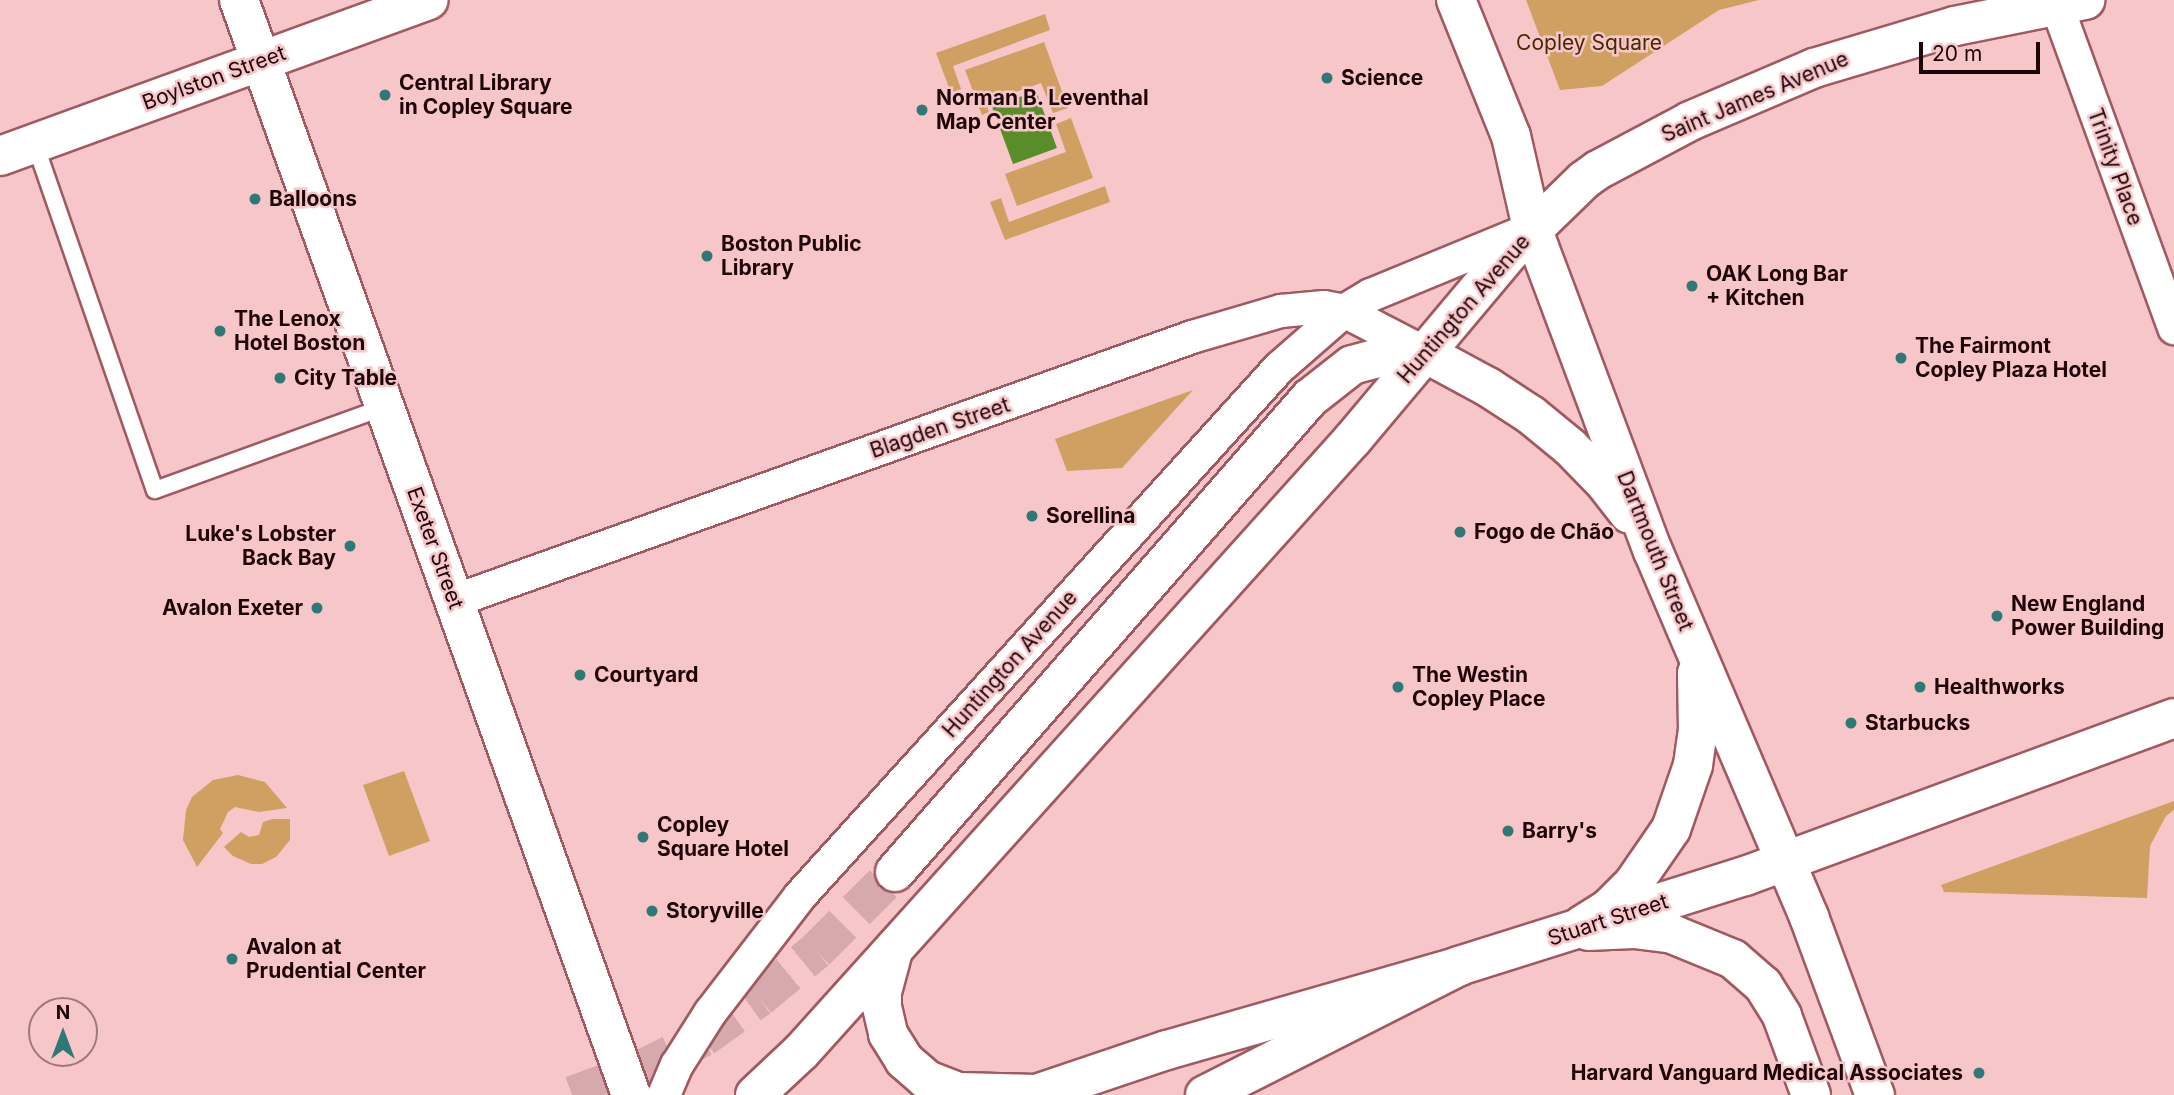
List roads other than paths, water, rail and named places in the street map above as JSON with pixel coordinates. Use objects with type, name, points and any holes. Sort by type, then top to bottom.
[{"type":"main road","name":"Exeter Street","points":[[239,0],[631,1095]]},
{"type":"main road","name":"Boylston Street","points":[[0,156],[428,0]]},
{"type":"main road","name":"Dartmouth Street","points":[[1455,0],[1511,136],[1532,229],[1653,551],[1785,862],[1875,1095]]},
{"type":"main road","name":"Saint James Avenue","points":[[1532,229],[1598,170],[1731,102],[1814,68],[1884,46],[1976,21],[2071,3]]},
{"type":"main road","name":"Huntington Avenue","points":[[755,1095],[801,1052],[1353,439],[1532,229]]},
{"type":"main road","points":[[895,872],[1310,398],[1352,365],[1397,353],[1425,353],[1498,393],[1551,431],[1605,483],[1653,551]]},
{"type":"main road","points":[[1572,932],[1609,908],[1633,884],[1671,829],[1684,799],[1698,731],[1695,649]]},
{"type":"main road","name":"Stuart Street","points":[[894,949],[883,985],[882,1007],[888,1034],[904,1060],[927,1080],[959,1092],[1034,1095],[1167,1050],[1572,932],[1785,862],[2174,718]]},
{"type":"main road","points":[[1572,932],[1634,929],[1672,934],[1733,959],[1763,985],[1782,1016],[1811,1095]]},
{"type":"main road","points":[[1205,1095],[1459,966]]},
{"type":"street","name":"Trinity Place","points":[[2071,3],[2174,328]]},
{"type":"street","name":"Huntington Avenue","points":[[664,1095],[677,1065],[710,1013],[800,896],[1253,395],[1297,350],[1344,310],[1399,281],[1532,229]]},
{"type":"street","name":"Blagden Street","points":[[454,601],[1229,324],[1281,310],[1324,307],[1344,310],[1425,353]]},
{"type":"lane","points":[[35,144],[155,490],[385,407]]},
{"type":"tunnel","points":[[572,1095],[637,1071],[703,1038],[759,998],[816,951],[895,872]]},
{"type":"place","name":"Science","points":[[1327,78]]},
{"type":"place","name":"Central Library in Copley Square","points":[[385,95]]},
{"type":"place","name":"Norman B. Leventhal Map Center","points":[[922,110]]},
{"type":"place","name":"Balloons","points":[[255,199]]},
{"type":"place","name":"Boston Public Library","points":[[707,256]]},
{"type":"place","name":"OAK Long Bar + Kitchen","points":[[1692,286]]},
{"type":"place","name":"The Lenox Hotel Boston","points":[[220,331]]},
{"type":"place","name":"The Fairmont Copley Plaza Hotel","points":[[1901,358]]},
{"type":"place","name":"City Table","points":[[280,378]]},
{"type":"place","name":"Sorellina","points":[[1032,516]]},
{"type":"place","name":"Fogo de Chão","points":[[1460,532]]},
{"type":"place","name":"Luke's Lobster Back Bay","points":[[350,546]]},
{"type":"place","name":"Avalon Exeter","points":[[317,608]]},
{"type":"place","name":"New England Power Building","points":[[1997,616]]},
{"type":"place","name":"Courtyard","points":[[580,675]]},
{"type":"place","name":"The Westin Copley Place","points":[[1398,687]]},
{"type":"place","name":"Healthworks","points":[[1920,687]]},
{"type":"place","name":"Starbucks","points":[[1851,723]]},
{"type":"place","name":"Barry's","points":[[1508,831]]},
{"type":"place","name":"Copley Square Hotel","points":[[643,837]]},
{"type":"place","name":"Storyville","points":[[652,911]]},
{"type":"place","name":"Avalon at Prudential Center","points":[[232,959]]},
{"type":"place","name":"Harvard Vanguard Medical Associates","points":[[1979,1073]]},
{"type":"park label","name":"Copley Square","points":[[1589,43]]}]
